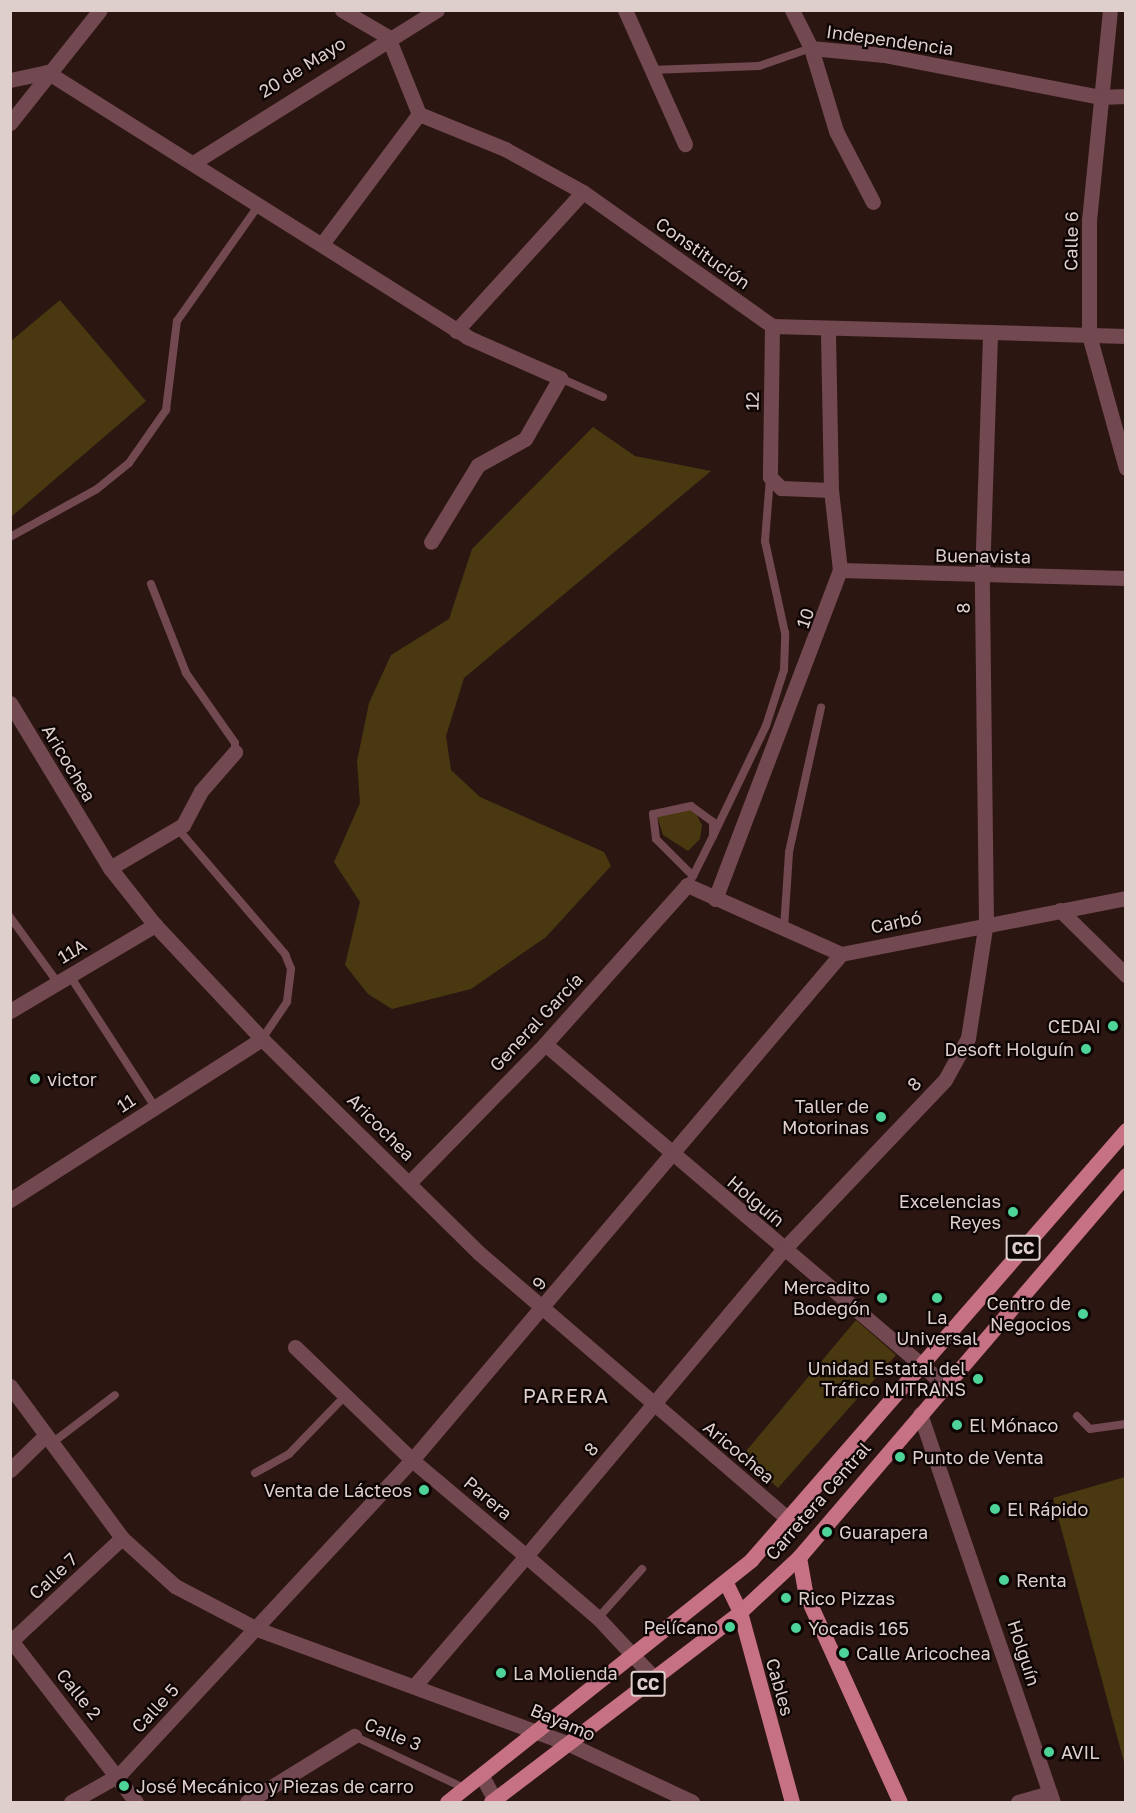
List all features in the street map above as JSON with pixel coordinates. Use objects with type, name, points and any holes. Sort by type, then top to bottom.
[{"type":"main road","name":"Carretera Central","points":[[447,1803],[726,1583],[789,1520],[1125,1130]]},
{"type":"main road","name":"Carretera Central","points":[[494,1802],[740,1612],[799,1557],[1125,1175]]},
{"type":"main road","points":[[799,1557],[806,1595],[900,1803]]},
{"type":"main road","name":"Cables","points":[[726,1583],[740,1612],[792,1803]]},
{"type":"street","points":[[10,123],[47,72],[100,10]]},
{"type":"street","points":[[322,244],[419,114],[388,37],[342,10]]},
{"type":"street","name":"20 de Mayo","points":[[193,163],[388,37],[437,10]]},
{"type":"street","points":[[625,10],[685,144]]},
{"type":"street","name":"Calle 6","points":[[1110,10],[1089,220],[1089,335],[1125,468]]},
{"type":"street","points":[[798,12],[812,48],[834,125],[873,202]]},
{"type":"street","name":"Independencia","points":[[812,48],[885,56],[1100,97],[1125,96]]},
{"type":"street","points":[[10,80],[47,72],[322,244],[456,331],[561,378],[525,439],[478,465],[432,542]]},
{"type":"street","name":"Constitución","points":[[419,114],[505,149],[583,192],[772,326],[828,332],[1125,336]]},
{"type":"street","points":[[456,331],[583,192]]},
{"type":"street","name":"12","points":[[770,477],[772,326]]},
{"type":"street","name":"10","points":[[714,899],[840,570],[831,490],[828,332]]},
{"type":"street","name":"8","points":[[416,1684],[784,1249],[945,1080],[968,1038],[986,922],[982,577],[990,333]]},
{"type":"street","points":[[770,477],[781,488],[831,490]]},
{"type":"street","name":"Buenavista","points":[[840,570],[982,577],[1125,578]]},
{"type":"street","name":"Aricochea","points":[[10,703],[110,868],[154,925],[262,1039],[543,1310],[789,1520]]},
{"type":"street","points":[[110,868],[178,830],[201,791],[235,752]]},
{"type":"street","points":[[690,881],[714,899],[784,932],[841,954]]},
{"type":"street","name":"General García","points":[[409,1183],[545,1044],[690,881]]},
{"type":"street","name":"Carbó","points":[[841,954],[986,922],[1125,898]]},
{"type":"street","points":[[1060,910],[1125,975]]},
{"type":"street","name":"11A","points":[[10,1011],[154,925]]},
{"type":"street","name":"9","points":[[257,1629],[412,1460],[543,1310],[668,1152],[841,954]]},
{"type":"street","name":"11","points":[[12,1195],[262,1039]]},
{"type":"street","name":"Holguín","points":[[545,1044],[668,1152],[945,1385]]},
{"type":"street","name":"Parera","points":[[295,1347],[412,1460],[598,1618],[636,1655],[655,1679]]},
{"type":"street","name":"Bayamo","points":[[10,1386],[122,1538],[175,1586],[257,1629],[416,1684],[540,1731],[692,1803]]},
{"type":"street","name":"Holguín","points":[[920,1414],[1051,1798]]},
{"type":"street","points":[[10,1470],[49,1439]]},
{"type":"street","name":"Calle 7","points":[[11,1641],[122,1538]]},
{"type":"street","name":"Calle 5","points":[[71,1803],[119,1775],[257,1629]]},
{"type":"street","name":"Calle 2","points":[[11,1641],[119,1775],[136,1803]]},
{"type":"street","name":"Calle 3","points":[[248,1803],[354,1736]]},
{"type":"street","points":[[482,1776],[494,1802]]},
{"type":"street","points":[[1018,1803],[1051,1798]]},
{"type":"lane","name":"Independencia","points":[[650,70],[759,66],[812,48]]},
{"type":"lane","points":[[10,537],[98,489],[129,463],[166,410],[177,321],[258,206]]},
{"type":"lane","points":[[561,378],[603,397]]},
{"type":"lane","points":[[713,836],[713,822],[691,806],[653,814],[656,839],[690,881],[713,836],[766,726],[784,670],[785,633],[765,541],[770,477]]},
{"type":"lane","points":[[151,584],[186,673],[235,743],[235,752]]},
{"type":"lane","points":[[784,932],[789,852],[821,708]]},
{"type":"lane","points":[[178,830],[285,954],[291,969],[287,1002],[262,1039]]},
{"type":"lane","points":[[10,916],[64,979],[155,1107]]},
{"type":"lane","points":[[49,1439],[115,1395]]},
{"type":"lane","points":[[255,1473],[290,1454],[345,1396]]},
{"type":"lane","points":[[1077,1416],[1090,1428],[1125,1424]]},
{"type":"lane","points":[[598,1618],[642,1569]]},
{"type":"lane","name":"Calle 3","points":[[354,1736],[465,1789]]},
{"type":"shaded area","points":[[60,300],[146,401],[11,517],[11,341]]},
{"type":"shaded area","points":[[593,427],[635,456],[711,471],[464,678],[446,736],[451,770],[480,797],[604,852],[611,866],[546,937],[471,989],[392,1009],[368,994],[345,965],[360,902],[334,862],[360,803],[357,761],[369,703],[391,655],[449,619],[472,549]]},
{"type":"shaded area","points":[[693,808],[702,825],[700,839],[688,851],[663,835],[657,816]]},
{"type":"shaded area","points":[[856,1320],[896,1355],[778,1488],[742,1456]]},
{"type":"shaded area","points":[[1126,1477],[1125,1766],[1053,1498]]},
{"type":"place","name":"CEDAI","points":[[1113,1026]]},
{"type":"place","name":"Desoft Holguín","points":[[1086,1049]]},
{"type":"place","name":"victor","points":[[35,1079]]},
{"type":"place","name":"Taller de Motorinas","points":[[881,1117]]},
{"type":"place","name":"Excelencias Reyes","points":[[1013,1212]]},
{"type":"place","name":"Mercadito Bodegón","points":[[882,1298]]},
{"type":"place","name":"La Universal","points":[[937,1298]]},
{"type":"place","name":"Centro de Negocios","points":[[1083,1314]]},
{"type":"place","name":"Unidad Estatal del Tráfico MITRANS","points":[[978,1379]]},
{"type":"place","name":"El Mónaco","points":[[957,1425]]},
{"type":"place","name":"Punto de Venta","points":[[900,1457]]},
{"type":"place","name":"Venta de Lácteos","points":[[424,1490]]},
{"type":"place","name":"El Rápido","points":[[995,1509]]},
{"type":"place","name":"Guarapera","points":[[827,1532]]},
{"type":"place","name":"Renta","points":[[1004,1580]]},
{"type":"place","name":"Rico Pizzas","points":[[786,1598]]},
{"type":"place","name":"Pelícano","points":[[730,1627]]},
{"type":"place","name":"Yocadis 165","points":[[796,1628]]},
{"type":"place","name":"Calle Aricochea","points":[[844,1653]]},
{"type":"place","name":"La Molienda","points":[[501,1673]]},
{"type":"place","name":"AVIL","points":[[1049,1752]]},
{"type":"place","name":"José Mecánico y Piezas de carro","points":[[124,1786]]},
{"type":"district","name":"PARERA","points":[[566,1395]]}]
